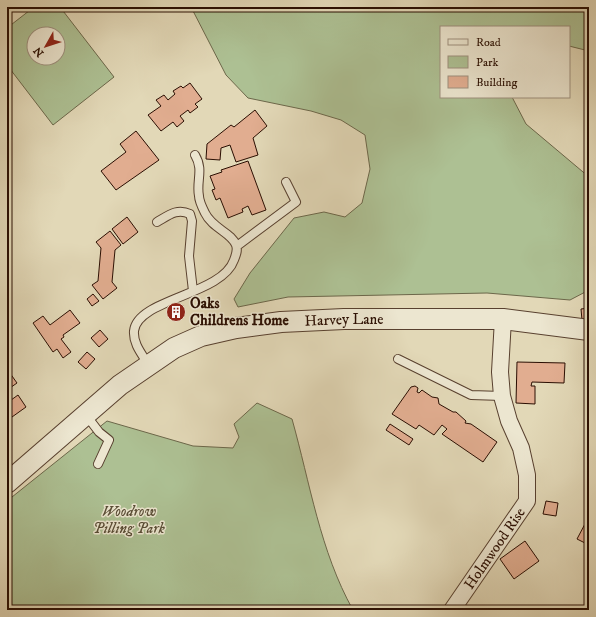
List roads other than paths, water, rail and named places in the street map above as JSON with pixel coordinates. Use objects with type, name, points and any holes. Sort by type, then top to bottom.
[{"type":"street","name":"Harvey Lane","points":[[7,483],[120,385],[148,364],[174,348],[201,336],[236,328],[281,322],[344,319],[503,319],[589,330]]},
{"type":"street","name":"Holmwood Rise","points":[[452,610],[527,501],[526,468],[509,421],[502,396],[500,372],[503,319]]},
{"type":"lane","points":[[148,364],[135,342],[134,330],[139,320],[159,307],[218,280],[226,273],[232,264],[236,253],[237,246],[231,236],[217,228],[205,214],[199,196],[200,163],[195,155]]},
{"type":"lane","points":[[237,246],[296,202],[286,182]]},
{"type":"lane","points":[[157,222],[175,211],[183,210],[190,214],[192,221],[189,256],[193,291]]},
{"type":"lane","points":[[398,359],[471,395],[502,396]]},
{"type":"lane","points":[[86,415],[99,432],[109,440],[98,464]]},
{"type":"place","name":"Oaks Childrens Home","points":[[176,312]]},
{"type":"park label","name":"Woodrow Pilling Park","points":[[129,520]]}]
